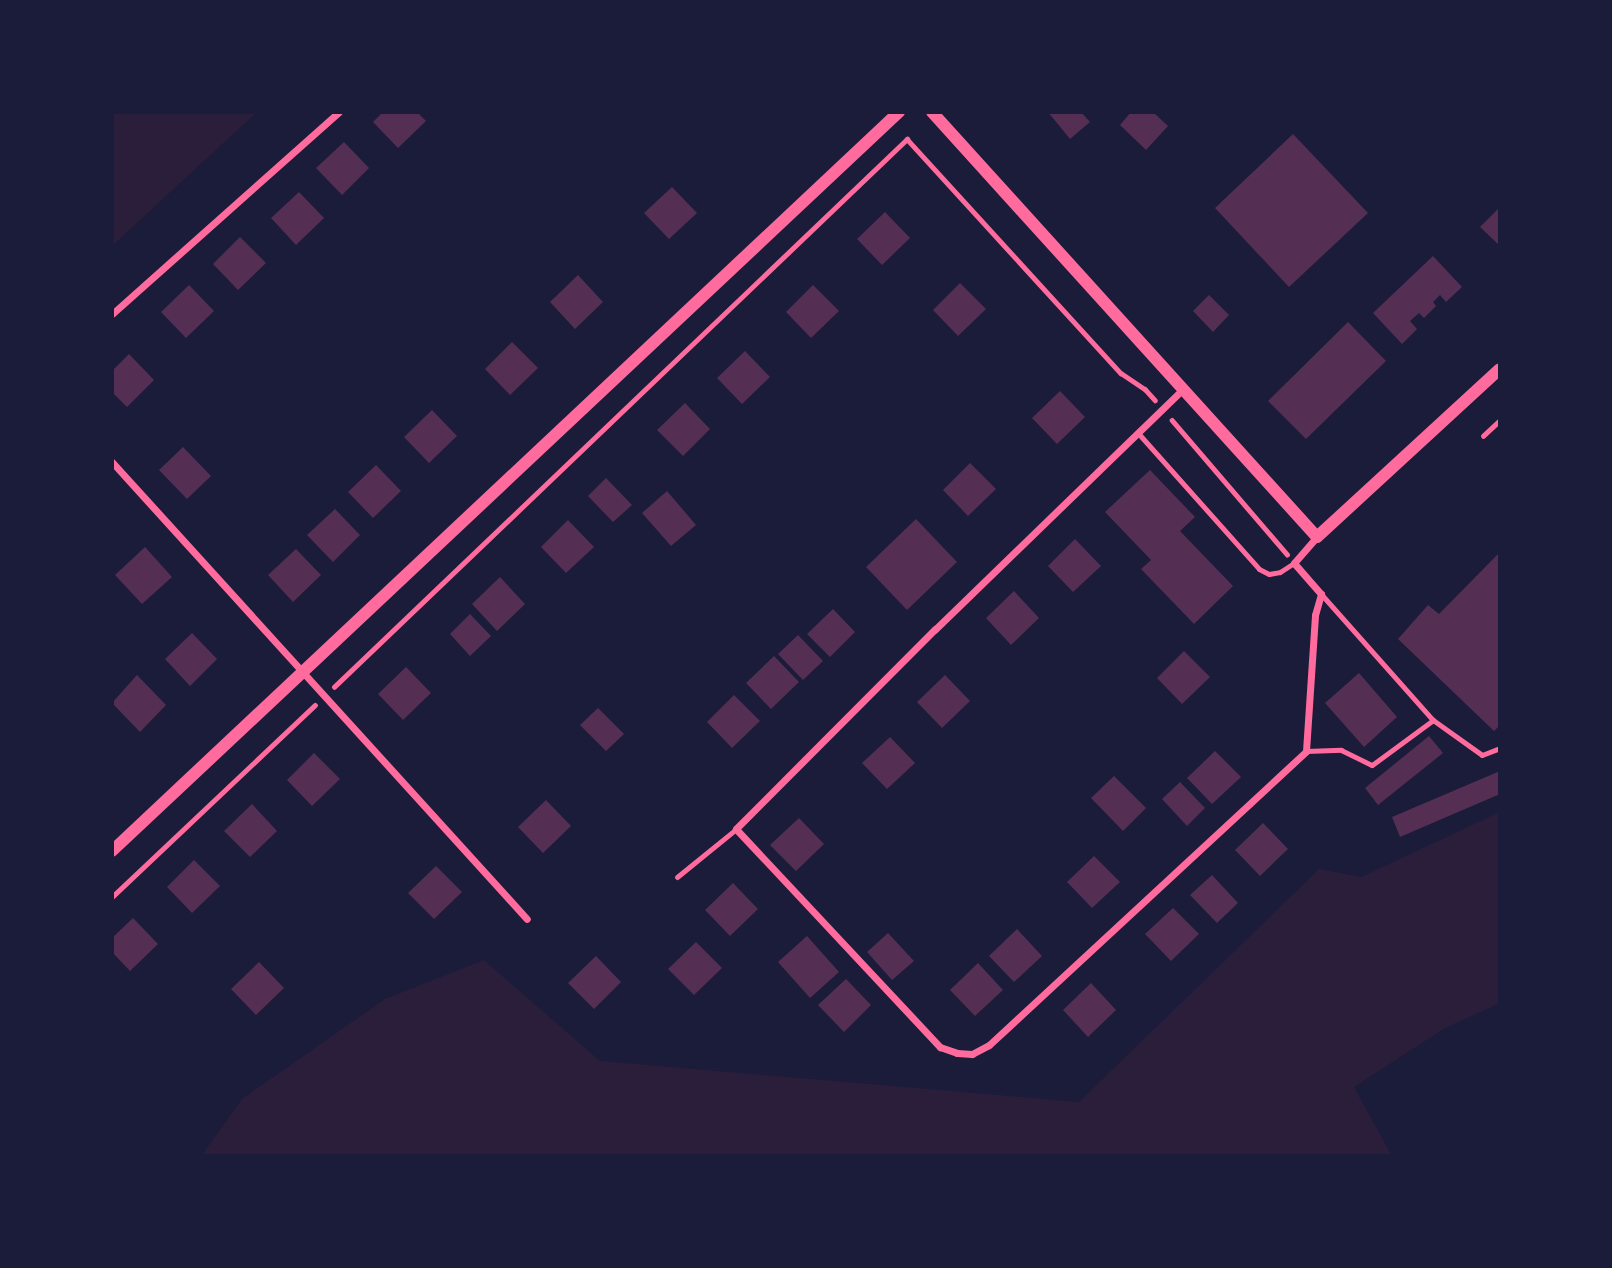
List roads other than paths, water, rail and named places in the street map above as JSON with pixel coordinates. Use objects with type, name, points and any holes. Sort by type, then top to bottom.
[{"type":"street","points":[[112,314],[339,112]]},
{"type":"street","points":[[112,851],[899,112]]},
{"type":"street","points":[[933,112],[1317,537]]},
{"type":"street","points":[[1182,390],[935,629],[736,829],[940,1047],[957,1053],[972,1054],[989,1045],[1306,751],[1315,615],[1321,594],[1294,563],[1317,537],[1500,369]]},
{"type":"street","points":[[112,462],[527,919]]},
{"type":"lane","points":[[1138,433],[1259,569],[1269,574],[1280,572],[1294,563]]},
{"type":"lane","points":[[1321,594],[1433,720],[1482,755],[1500,748]]},
{"type":"lane","points":[[1306,751],[1341,750],[1372,765],[1433,720]]},
{"type":"lane","points":[[677,877],[736,829]]}]
